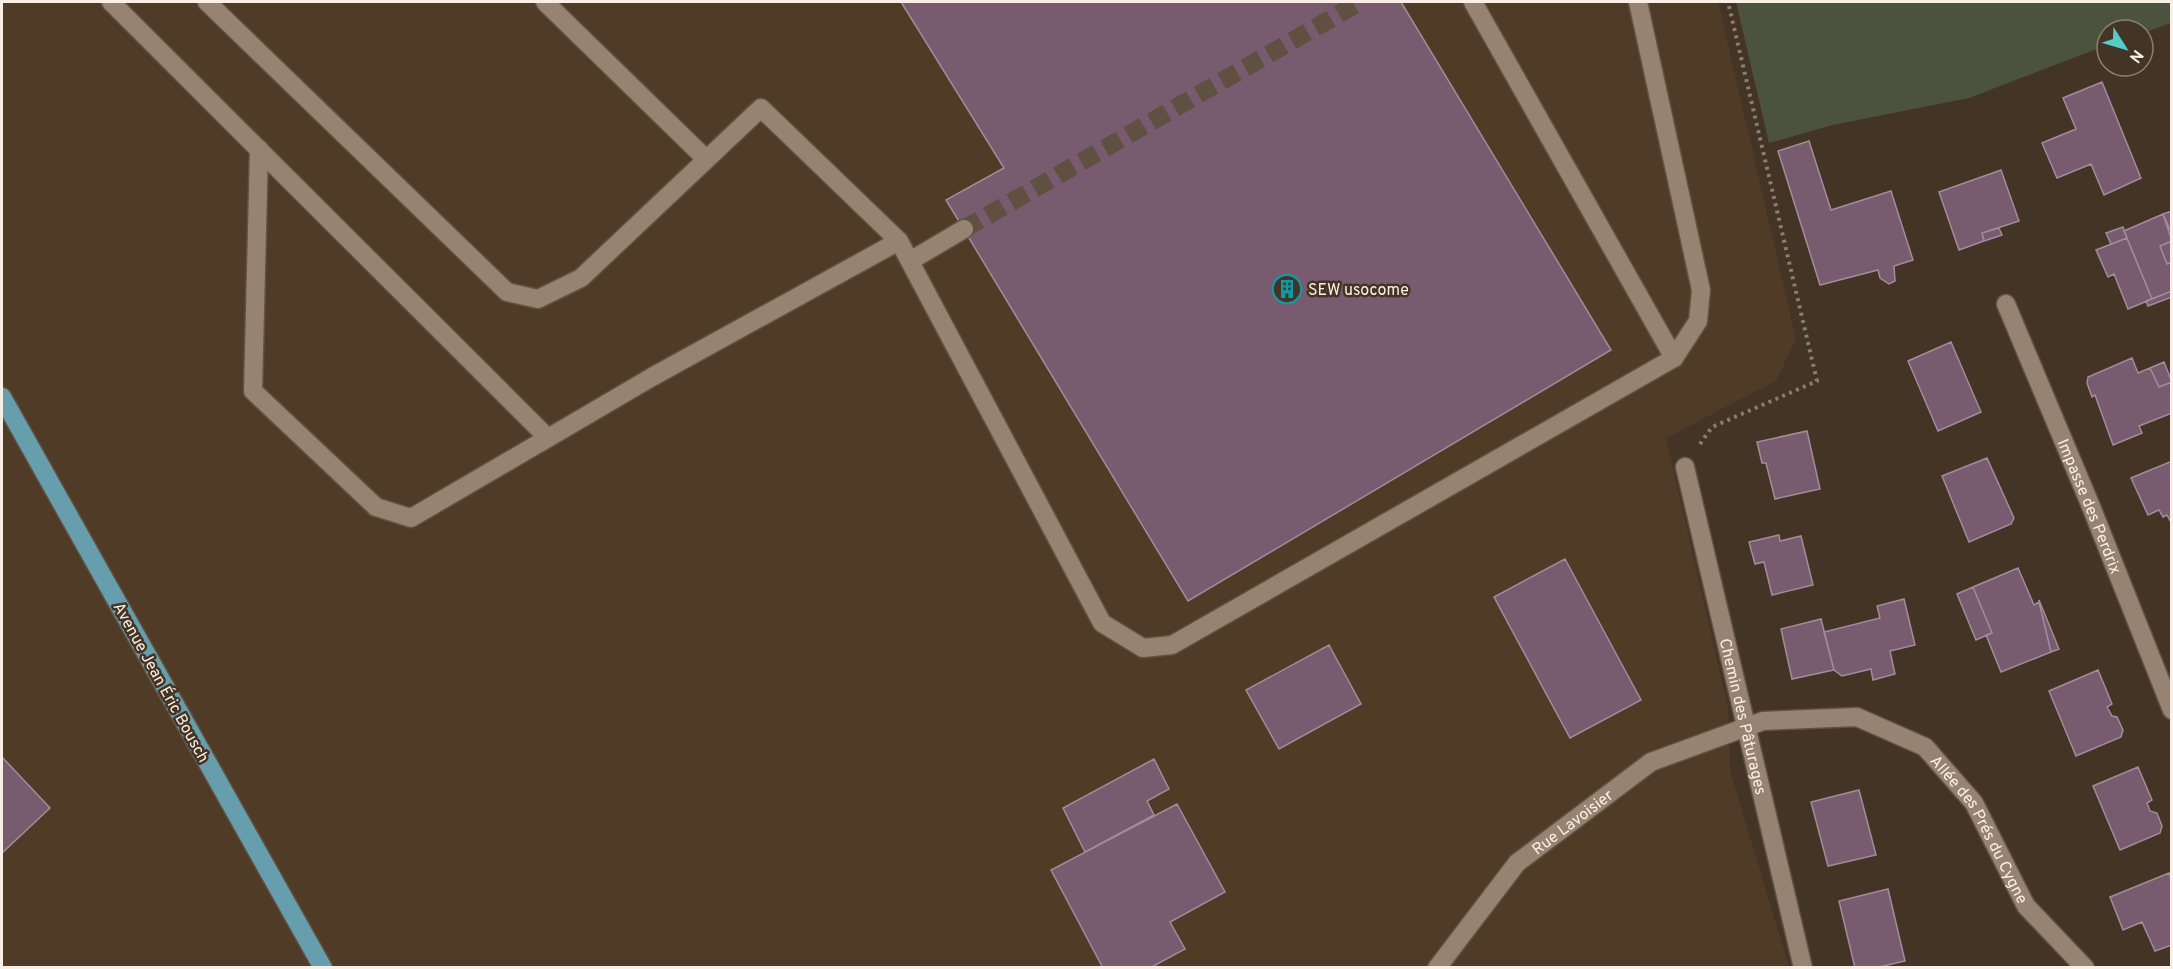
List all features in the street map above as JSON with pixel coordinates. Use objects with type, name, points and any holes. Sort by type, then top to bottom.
[{"type":"main road","name":"Avenue Jean Éric Bousch","points":[[2,397],[323,968]]},
{"type":"street","points":[[111,2],[548,438]]},
{"type":"street","points":[[207,2],[507,292],[538,299],[581,278],[761,108],[899,241],[1102,622],[1143,648],[1172,645],[1674,358],[1698,321],[1701,290],[1638,2]]},
{"type":"street","points":[[545,2],[706,159]]},
{"type":"street","points":[[1473,2],[1674,358]]},
{"type":"street","points":[[258,149],[253,391],[376,507],[411,518],[548,438],[899,241]]},
{"type":"street","points":[[910,261],[964,229]]},
{"type":"street","name":"Impasse des Perdrix","points":[[2006,304],[2090,504],[2172,710]]},
{"type":"street","name":"Chemin des Pâturages","points":[[1685,467],[1803,968]]},
{"type":"street","name":"Allée des Prés du Cygne","points":[[1747,727],[1763,721],[1857,717],[1925,747],[1974,803],[2026,906],[2085,968]]},
{"type":"street","name":"Rue Lavoisier","points":[[1437,968],[1517,863],[1651,762],[1747,727]]},
{"type":"path","points":[[1685,467],[1712,427],[1817,381],[1728,2]]},
{"type":"shaded area","points":[[2,2],[1718,2],[1796,339],[1776,381],[1666,438],[1728,708],[1730,771],[1789,967],[2,968]]},
{"type":"green space","points":[[1736,2],[2171,2],[2171,23],[2155,29],[2155,18],[2095,18],[2095,50],[1969,98],[1833,125],[1769,143]]},
{"type":"building","name":"SEW usocome","points":[[901,2],[1401,2],[1611,350],[1188,601],[946,200],[1004,168]]},
{"type":"building","points":[[2102,82],[2141,178],[2104,195],[2091,164],[2057,178],[2042,143],[2076,129],[2063,98]]},
{"type":"building","points":[[1809,141],[1831,210],[1891,191],[1913,260],[1894,266],[1895,281],[1889,284],[1880,278],[1878,270],[1820,285],[1778,151]]},
{"type":"building","points":[[2001,170],[2019,221],[1982,233],[1984,241],[1959,250],[1939,192]]},
{"type":"building","points":[[2172,211],[2172,234],[2163,214]]},
{"type":"building","points":[[2163,214],[2172,241],[2160,246],[2167,264],[2172,262],[2172,291],[2152,299],[2124,231]]},
{"type":"building","points":[[2123,227],[2127,238],[2111,244],[2106,233]]},
{"type":"building","points":[[1999,228],[2002,235],[1984,241],[1982,233]]},
{"type":"building","points":[[2127,238],[2152,299],[2128,309],[2114,274],[2108,277],[2096,250]]},
{"type":"building","points":[[2172,241],[2172,262],[2167,264],[2160,246]]},
{"type":"building","points":[[2172,291],[2172,297],[2148,306],[2146,301]]},
{"type":"building","points":[[1951,342],[1981,412],[1938,431],[1908,361]]},
{"type":"building","points":[[2132,358],[2138,373],[2150,368],[2159,387],[2172,382],[2172,413],[2139,426],[2142,433],[2113,445],[2095,395],[2092,397],[2087,383],[2088,377]]},
{"type":"building","points":[[2164,362],[2172,382],[2159,387],[2150,368]]},
{"type":"building","points":[[1807,431],[1820,489],[1775,499],[1766,463],[1762,463],[1757,442]]},
{"type":"building","points":[[1987,458],[2014,518],[2011,524],[1969,542],[1942,476]]},
{"type":"building","points":[[2172,461],[2172,524],[2167,515],[2163,517],[2159,510],[2148,515],[2131,478]]},
{"type":"building","points":[[1779,535],[1780,541],[1801,536],[1813,585],[1772,595],[1764,562],[1755,564],[1749,542]]},
{"type":"building","points":[[1565,559],[1641,700],[1570,738],[1494,597]]},
{"type":"building","points":[[2018,568],[2034,605],[2039,602],[2051,652],[2001,672],[1986,635],[1992,633],[1973,587]]},
{"type":"building","points":[[1973,587],[1992,633],[1976,640],[1957,594]]},
{"type":"building","points":[[1904,599],[1915,645],[1890,651],[1895,674],[1873,680],[1871,669],[1842,676],[1834,670],[1824,632],[1880,618],[1877,606]]},
{"type":"building","points":[[2039,600],[2059,649],[2051,652],[2039,602]]},
{"type":"building","points":[[1821,619],[1834,670],[1792,679],[1781,629]]},
{"type":"building","points":[[1329,645],[1361,704],[1279,749],[1246,690]]},
{"type":"building","points":[[2098,670],[2112,704],[2107,707],[2112,716],[2117,717],[2123,730],[2121,737],[2076,756],[2049,691]]},
{"type":"building","points":[[2,757],[50,808],[2,853]]},
{"type":"building","points":[[1154,759],[1169,789],[1147,801],[1154,815],[1085,852],[1063,808]]},
{"type":"building","points":[[2138,767],[2152,800],[2147,803],[2150,811],[2157,813],[2162,826],[2160,833],[2120,850],[2093,786]]},
{"type":"building","points":[[1859,790],[1876,855],[1828,866],[1811,802]]},
{"type":"building","points":[[1177,804],[1225,892],[1170,922],[1185,949],[1150,968],[1103,968],[1051,870]]},
{"type":"building","points":[[2169,873],[2172,881],[2172,945],[2155,951],[2142,922],[2123,930],[2110,897]]},
{"type":"building","points":[[1888,889],[1905,961],[1875,968],[1855,968],[1839,901]]},
{"type":"tunnel","points":[[964,229],[1360,2]]},
{"type":"place","name":"SEW usocome","points":[[1287,289]]}]
